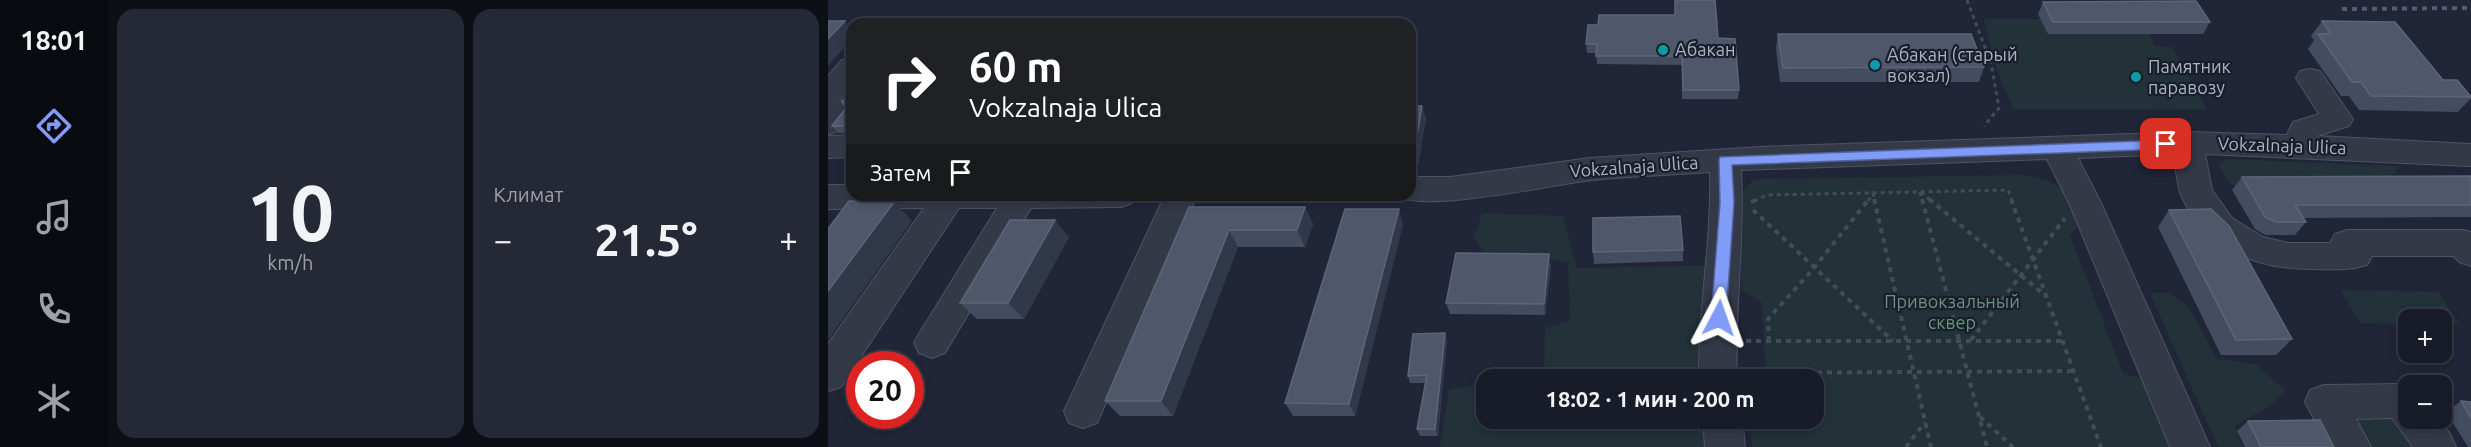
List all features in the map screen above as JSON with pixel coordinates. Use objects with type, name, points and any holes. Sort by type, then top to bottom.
[{"type":"street","points":[[828,94],[846,73]]},
{"type":"street","points":[[2298,146],[2304,129],[2338,118],[2310,78]]},
{"type":"street","points":[[828,106],[836,114],[828,124]]},
{"type":"street","points":[[2188,143],[2196,193],[2220,227],[2254,249],[2288,256],[2355,256],[2347,243],[2463,243],[2471,253]]},
{"type":"street","name":"Vokzalnaja Ulica","points":[[1416,189],[1450,189],[1590,169],[1725,160],[2188,143],[2471,155]]},
{"type":"street","points":[[828,147],[846,147]]},
{"type":"street","points":[[2058,149],[2086,206],[2190,447]]},
{"type":"street","points":[[1718,364],[1727,203],[1725,160]]},
{"type":"street","points":[[834,230],[844,191]]},
{"type":"street","points":[[828,375],[966,201]]},
{"type":"street","points":[[932,342],[1024,201]]},
{"type":"street","points":[[1083,411],[1178,201]]},
{"type":"street","points":[[2350,447],[2324,402],[2398,401]]},
{"type":"street","points":[[1723,429],[1725,447]]},
{"type":"street","points":[[2423,429],[2436,447]]},
{"type":"path","points":[[1966,0],[1988,55],[1999,108],[1984,126]]},
{"type":"path","points":[[1893,341],[1746,204],[1767,195],[2008,190],[2101,447]]},
{"type":"path","points":[[1920,192],[2048,298]]},
{"type":"path","points":[[1920,192],[1969,371],[1987,447]]},
{"type":"path","points":[[1769,341],[1768,319],[1814,268],[1873,194]]},
{"type":"path","points":[[1873,194],[1931,447]]},
{"type":"path","points":[[1970,341],[2067,215]]},
{"type":"path","points":[[1718,364],[1769,341],[2063,341]]},
{"type":"path","points":[[1718,364],[1914,372],[2074,370]]},
{"type":"path","points":[[1978,415],[2013,447]]},
{"type":"path","points":[[1906,447],[1925,422]]},
{"type":"green space","points":[[1984,19],[2040,19],[2149,34],[2155,46],[2172,47],[2207,109],[2013,109],[1995,65]]},
{"type":"green space","points":[[2226,159],[2399,166],[2387,184],[2273,187],[2231,185],[2218,165]]},
{"type":"green space","name":"Привокзальный сквер","points":[[2025,175],[2056,185],[2066,195],[2080,224],[2070,235],[2123,373],[2143,379],[2171,447],[1752,447],[1751,429],[1824,429],[1824,369],[1765,369],[1762,303],[1742,290],[1738,215],[1742,191],[1755,179]]},
{"type":"green space","points":[[1482,213],[1563,216],[1577,268],[1717,265],[1722,369],[1544,369],[1545,328],[1570,321],[1568,263],[1529,253],[1509,261],[1488,259],[1474,237]]},
{"type":"green space","points":[[2341,290],[2438,292],[2449,309],[2398,309],[2398,324],[2360,323]]},
{"type":"green space","points":[[2150,293],[2169,293],[2189,307],[2217,359],[2256,364],[2285,391],[2270,406],[2234,426],[2243,447],[2218,447]]},
{"type":"green space","points":[[2452,313],[2460,325],[2452,325]]},
{"type":"green space","points":[[1476,384],[1476,429],[1724,429],[1725,447],[1440,447],[1449,390]]},
{"type":"green space","points":[[2331,410],[2387,410],[2398,421],[2398,429],[2406,429],[2424,447],[2354,447]]},
{"type":"building","name":"Абакан","points":[[1675,0],[1715,0],[1718,38],[1735,39],[1739,90],[1683,90],[1682,56],[1596,56],[1597,44],[1586,44],[1588,25],[1598,25],[1599,15],[1675,15]]},
{"type":"building","points":[[2196,1],[2210,22],[2053,22],[2043,2]]},
{"type":"building","points":[[828,21],[845,21],[828,39]]},
{"type":"building","points":[[2322,21],[2395,22],[2443,80],[2457,80],[2471,97],[2371,96],[2361,82],[2352,82],[2318,34],[2331,34]]},
{"type":"building","points":[[1778,34],[1971,34],[1984,67],[1783,68]]},
{"type":"building","points":[[846,96],[846,108],[842,101]]},
{"type":"building","points":[[1416,106],[1422,106],[1416,141]]},
{"type":"building","points":[[846,108],[846,126],[832,126]]},
{"type":"building","points":[[2471,176],[2471,205],[2295,205],[2306,222],[2276,222],[2265,217],[2242,177]]},
{"type":"building","points":[[849,201],[894,202],[828,291],[828,229]]},
{"type":"building","points":[[1189,207],[1305,207],[1297,230],[1229,230],[1161,401],[1105,401]]},
{"type":"building","points":[[1345,209],[1399,209],[1349,404],[1285,403]]},
{"type":"building","points":[[2211,209],[2229,226],[2292,339],[2236,340],[2169,210]]},
{"type":"building","points":[[1680,216],[1683,250],[1593,252],[1593,218]]},
{"type":"building","points":[[1010,220],[1055,220],[1008,303],[960,303]]},
{"type":"building","points":[[1456,253],[1549,254],[1544,304],[1446,303]]},
{"type":"building","points":[[1445,333],[1435,429],[1417,429],[1427,375],[1408,376],[1413,334]]},
{"type":"building","points":[[2461,401],[2471,402],[2471,418]]},
{"type":"building","points":[[2320,420],[2334,447],[2261,447],[2248,421]]},
{"type":"railway","points":[[2342,9],[2471,8]]},
{"type":"place","name":"Абакан","points":[[1663,50]]},
{"type":"place","name":"Абакан (старый вокзал)","points":[[1875,65]]},
{"type":"place","name":"Памятник паравозу","points":[[2136,77]]},
{"type":"route","points":[[1719,318],[1727,203],[1725,160],[2166,144]]}]
